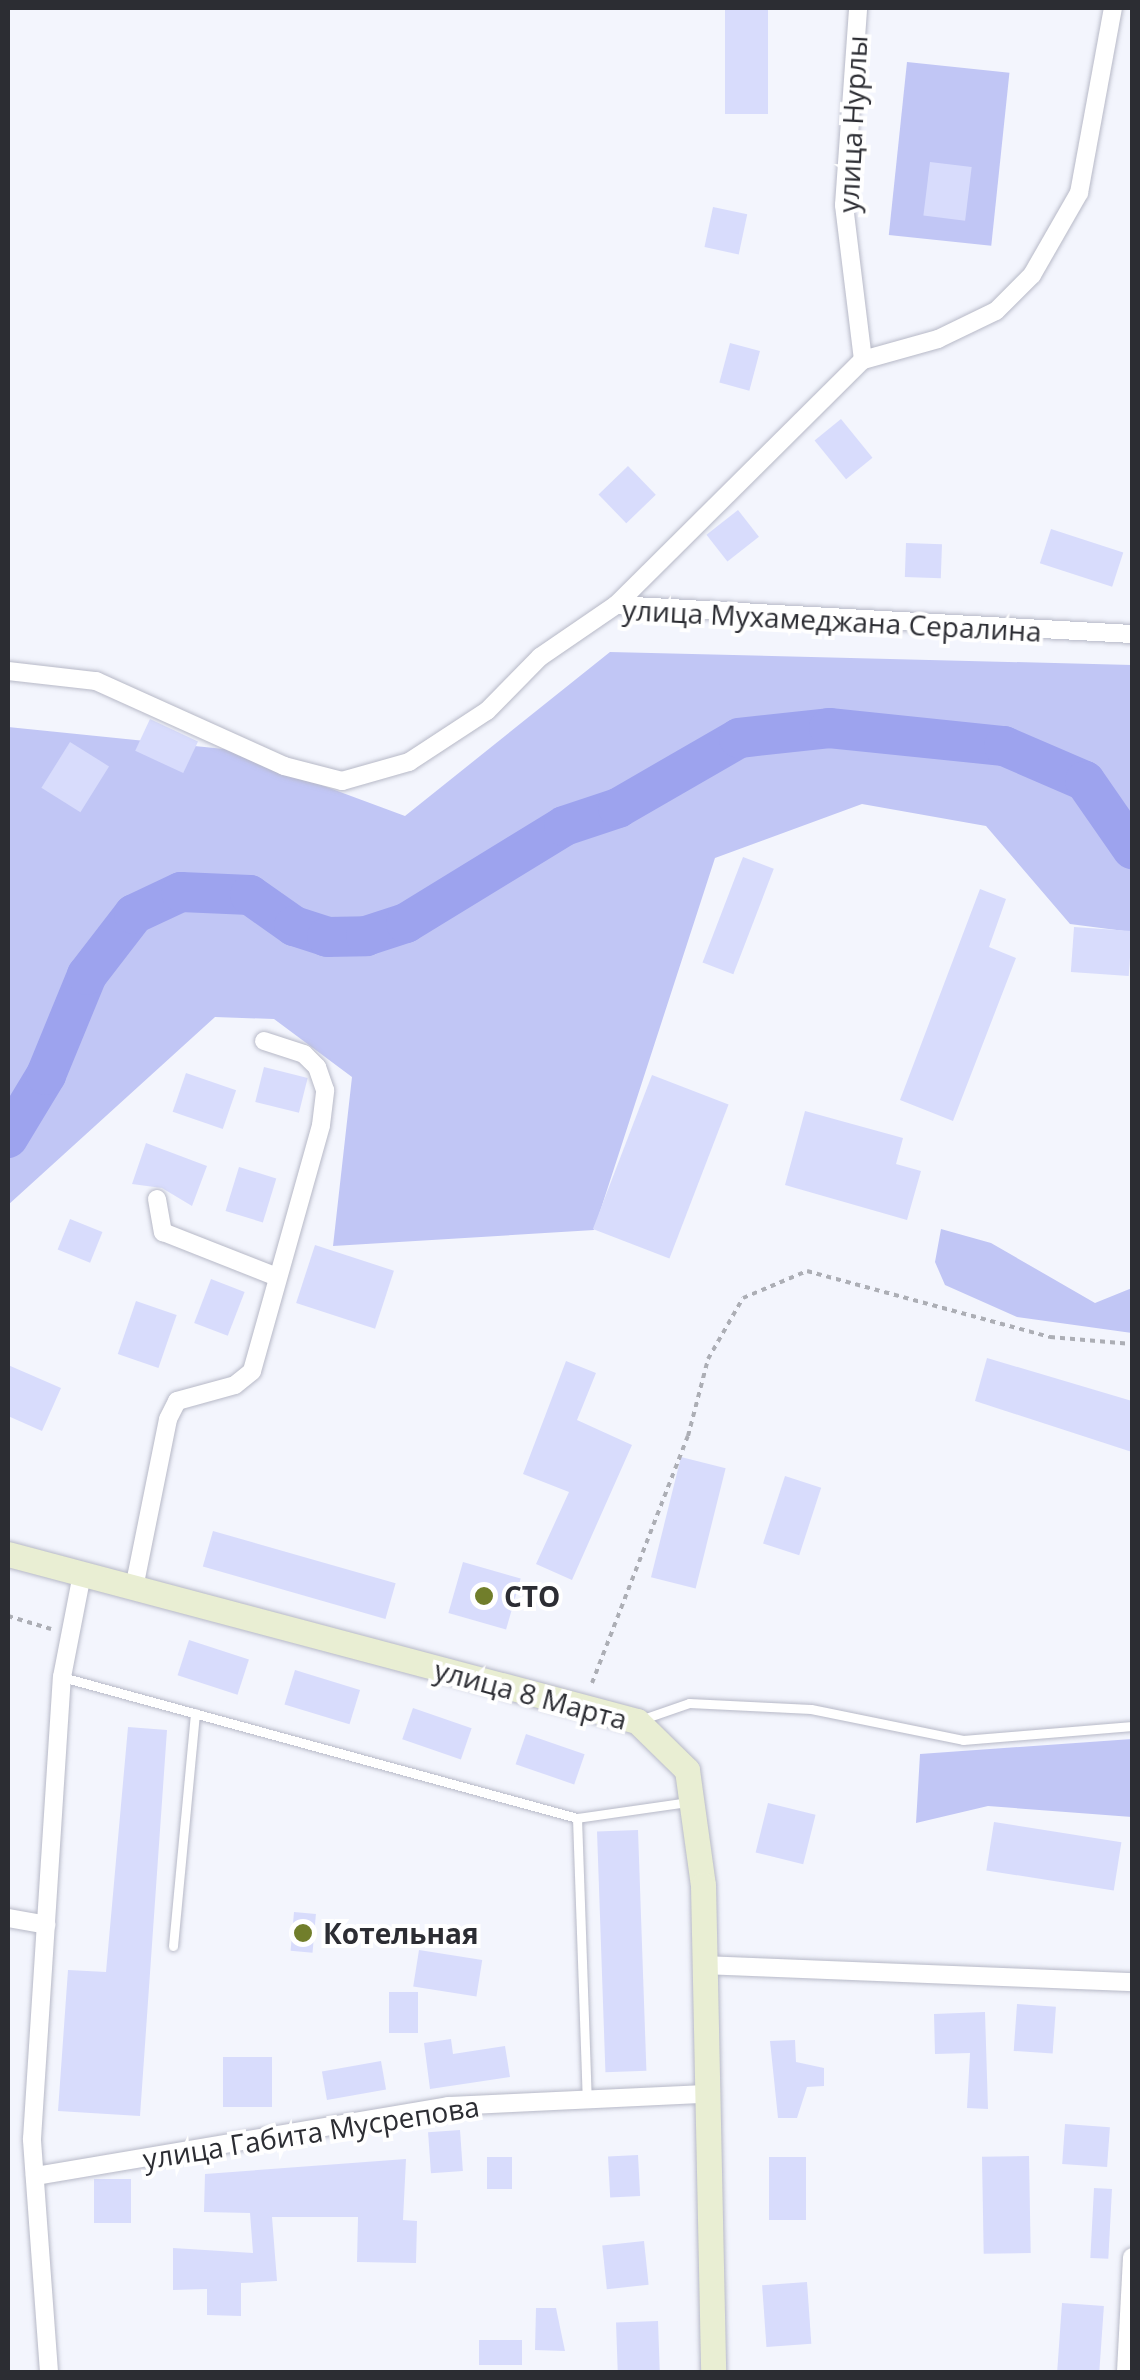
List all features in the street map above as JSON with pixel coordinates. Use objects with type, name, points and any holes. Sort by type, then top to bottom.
[{"type":"street","name":"улица Нурлы","points":[[858,8],[844,204],[863,360]]},
{"type":"street","points":[[616,605],[863,360],[938,339],[996,311],[1052,247],[1092,148],[1113,8]]},
{"type":"street","name":"улица Мухамеджана Сералина","points":[[8,671],[96,682],[284,766],[342,780],[409,762],[487,710],[540,657],[616,605],[1132,634]]},
{"type":"street","points":[[134,1588],[168,1419],[177,1401],[235,1385],[252,1371],[325,1090],[304,1054],[264,1041]]},
{"type":"street","points":[[157,1199],[162,1232],[277,1277]]},
{"type":"street","name":"улица 8 Марта","points":[[8,1554],[638,1721],[686,1770],[704,1966],[713,2372]]},
{"type":"street","points":[[48,2372],[35,2176],[62,1676],[82,1574]]},
{"type":"street","points":[[8,1918],[46,1924]]},
{"type":"street","points":[[704,1966],[1132,1982]]},
{"type":"street","name":"улица Габита Мусрепова","points":[[35,2176],[448,2106],[707,2094]]},
{"type":"street","points":[[1126,2372],[1132,2258]]},
{"type":"lane","points":[[62,1676],[578,1818],[691,1802]]},
{"type":"lane","points":[[638,1721],[689,1703],[811,1708],[963,1740],[1132,1726]]},
{"type":"lane","points":[[173,1946],[195,1713]]},
{"type":"lane","points":[[578,1818],[587,2100]]},
{"type":"path","points":[[578,1704],[606,1664],[708,1359],[743,1298],[807,1271],[1050,1337],[1132,1344]]},
{"type":"path","points":[[8,1616],[70,1635]]},
{"type":"shaded area","points":[[907,62],[1009,73],[991,246],[889,235]]},
{"type":"shaded area","points":[[610,652],[1132,665],[1132,932],[1070,924],[986,826],[862,804],[715,858],[594,1230],[333,1246],[352,1077],[274,1019],[215,1017],[8,1205],[8,727],[224,749],[405,816]]},
{"type":"shaded area","points":[[941,1229],[991,1243],[1095,1303],[1132,1288],[1132,1333],[1017,1317],[945,1285],[935,1262]]},
{"type":"shaded area","points":[[1132,1739],[1132,1817],[988,1806],[916,1823],[920,1754]]},
{"type":"building","points":[[725,8],[768,8],[768,114],[725,114]]},
{"type":"building","points":[[930,162],[972,167],[965,221],[923,216]]},
{"type":"building","points":[[713,207],[747,214],[739,254],[704,247]]},
{"type":"building","points":[[730,343],[760,351],[749,391],[719,383]]},
{"type":"building","points":[[841,419],[872,458],[846,479],[815,440]]},
{"type":"building","points":[[628,466],[656,495],[626,523],[599,494]]},
{"type":"building","points":[[738,510],[759,537],[727,561],[706,535]]},
{"type":"building","points":[[1051,529],[1123,552],[1112,587],[1040,563]]},
{"type":"building","points":[[906,543],[942,544],[941,578],[905,577]]},
{"type":"building","points":[[150,719],[198,741],[183,773],[135,751]]},
{"type":"building","points":[[70,742],[109,766],[80,812],[41,788]]},
{"type":"building","points":[[743,857],[774,869],[733,974],[703,962]]},
{"type":"building","points":[[980,889],[1006,899],[989,947],[1016,958],[953,1121],[900,1100]]},
{"type":"building","points":[[1074,927],[1132,931],[1129,976],[1071,972]]},
{"type":"building","points":[[264,1067],[308,1078],[299,1113],[255,1102]]},
{"type":"building","points":[[186,1073],[236,1090],[223,1129],[173,1112]]},
{"type":"building","points":[[652,1075],[729,1104],[669,1258],[593,1229]]},
{"type":"building","points":[[805,1111],[903,1138],[896,1164],[921,1171],[907,1220],[785,1185]]},
{"type":"building","points":[[146,1143],[207,1166],[192,1206],[162,1188],[132,1184]]},
{"type":"building","points":[[239,1167],[276,1178],[263,1222],[226,1211]]},
{"type":"building","points":[[70,1219],[102,1232],[90,1263],[58,1250]]},
{"type":"building","points":[[315,1245],[394,1271],[375,1329],[296,1303]]},
{"type":"building","points":[[211,1279],[245,1292],[228,1336],[194,1323]]},
{"type":"building","points":[[136,1301],[177,1315],[158,1368],[118,1354]]},
{"type":"building","points":[[987,1358],[1132,1401],[1132,1452],[975,1401]]},
{"type":"building","points":[[566,1361],[596,1373],[577,1420],[632,1445],[572,1580],[536,1564],[569,1492],[523,1474]]},
{"type":"building","points":[[8,1365],[61,1388],[42,1431],[8,1416]]},
{"type":"building","points":[[681,1457],[726,1468],[696,1588],[651,1577]]},
{"type":"building","points":[[785,1476],[821,1488],[799,1555],[763,1544]]},
{"type":"building","points":[[213,1531],[396,1583],[385,1619],[203,1567]]},
{"type":"building","name":"СТО","points":[[463,1562],[521,1579],[506,1629],[448,1613]]},
{"type":"building","points":[[189,1640],[249,1659],[237,1695],[178,1675]]},
{"type":"building","points":[[295,1670],[360,1690],[350,1724],[284,1704]]},
{"type":"building","points":[[413,1708],[472,1728],[461,1759],[402,1739]]},
{"type":"building","points":[[128,1727],[167,1730],[140,2116],[58,2111],[68,1970],[106,1972]]},
{"type":"building","points":[[526,1734],[585,1754],[574,1784],[516,1764]]},
{"type":"building","points":[[768,1803],[816,1815],[803,1864],[756,1852]]},
{"type":"building","points":[[994,1822],[1121,1842],[1114,1891],[986,1870]]},
{"type":"building","points":[[638,1830],[646,2071],[605,2072],[597,1831]]},
{"type":"building","name":"Котельная","points":[[294,1912],[316,1914],[313,1953],[291,1951]]},
{"type":"building","points":[[419,1950],[482,1960],[476,1997],[413,1987]]},
{"type":"building","points":[[389,1992],[418,1992],[418,2033],[389,2033]]},
{"type":"building","points":[[1017,2004],[1056,2007],[1053,2054],[1014,2051]]},
{"type":"building","points":[[985,2012],[988,2109],[967,2108],[970,2053],[935,2054],[934,2014]]},
{"type":"building","points":[[451,2039],[453,2054],[505,2046],[510,2077],[430,2089],[424,2043]]},
{"type":"building","points":[[795,2040],[796,2062],[824,2068],[824,2086],[807,2087],[797,2118],[778,2118],[770,2041]]},
{"type":"building","points":[[223,2057],[272,2057],[272,2107],[223,2107]]},
{"type":"building","points":[[381,2061],[386,2090],[327,2100],[322,2071]]},
{"type":"building","points":[[1065,2124],[1110,2127],[1107,2167],[1062,2164]]},
{"type":"building","points":[[460,2130],[463,2171],[431,2173],[428,2132]]},
{"type":"building","points":[[638,2155],[640,2196],[610,2198],[608,2157]]},
{"type":"building","points":[[1029,2156],[1031,2253],[984,2254],[982,2157]]},
{"type":"building","points":[[487,2157],[512,2157],[512,2189],[487,2189]]},
{"type":"building","points":[[769,2157],[806,2157],[806,2220],[769,2220]]},
{"type":"building","points":[[406,2159],[403,2220],[417,2221],[416,2263],[357,2262],[358,2217],[272,2217],[277,2281],[241,2283],[241,2316],[207,2315],[207,2289],[173,2290],[173,2248],[253,2253],[250,2213],[204,2212],[205,2174]]},
{"type":"building","points":[[94,2179],[131,2179],[131,2223],[94,2223]]},
{"type":"building","points":[[1094,2188],[1112,2189],[1108,2259],[1090,2258]]},
{"type":"building","points":[[644,2241],[649,2285],[607,2289],[602,2245]]},
{"type":"building","points":[[807,2282],[811,2344],[766,2347],[762,2285]]},
{"type":"building","points":[[1062,2303],[1104,2306],[1099,2372],[1057,2372]]},
{"type":"building","points":[[536,2308],[556,2308],[565,2351],[535,2350]]},
{"type":"building","points":[[658,2321],[660,2372],[618,2372],[616,2322]]},
{"type":"building","points":[[479,2340],[522,2340],[522,2365],[479,2365]]},
{"type":"waterway","points":[[8,1138],[46,1075],[87,975],[134,914],[181,892],[250,895],[294,926],[327,937],[366,936],[406,923],[564,826],[618,808],[739,738],[829,728],[1004,746],[1085,781],[1132,849]]},
{"type":"place","name":"СТО","points":[[484,1596]]},
{"type":"place","name":"Котельная","points":[[303,1933]]}]
